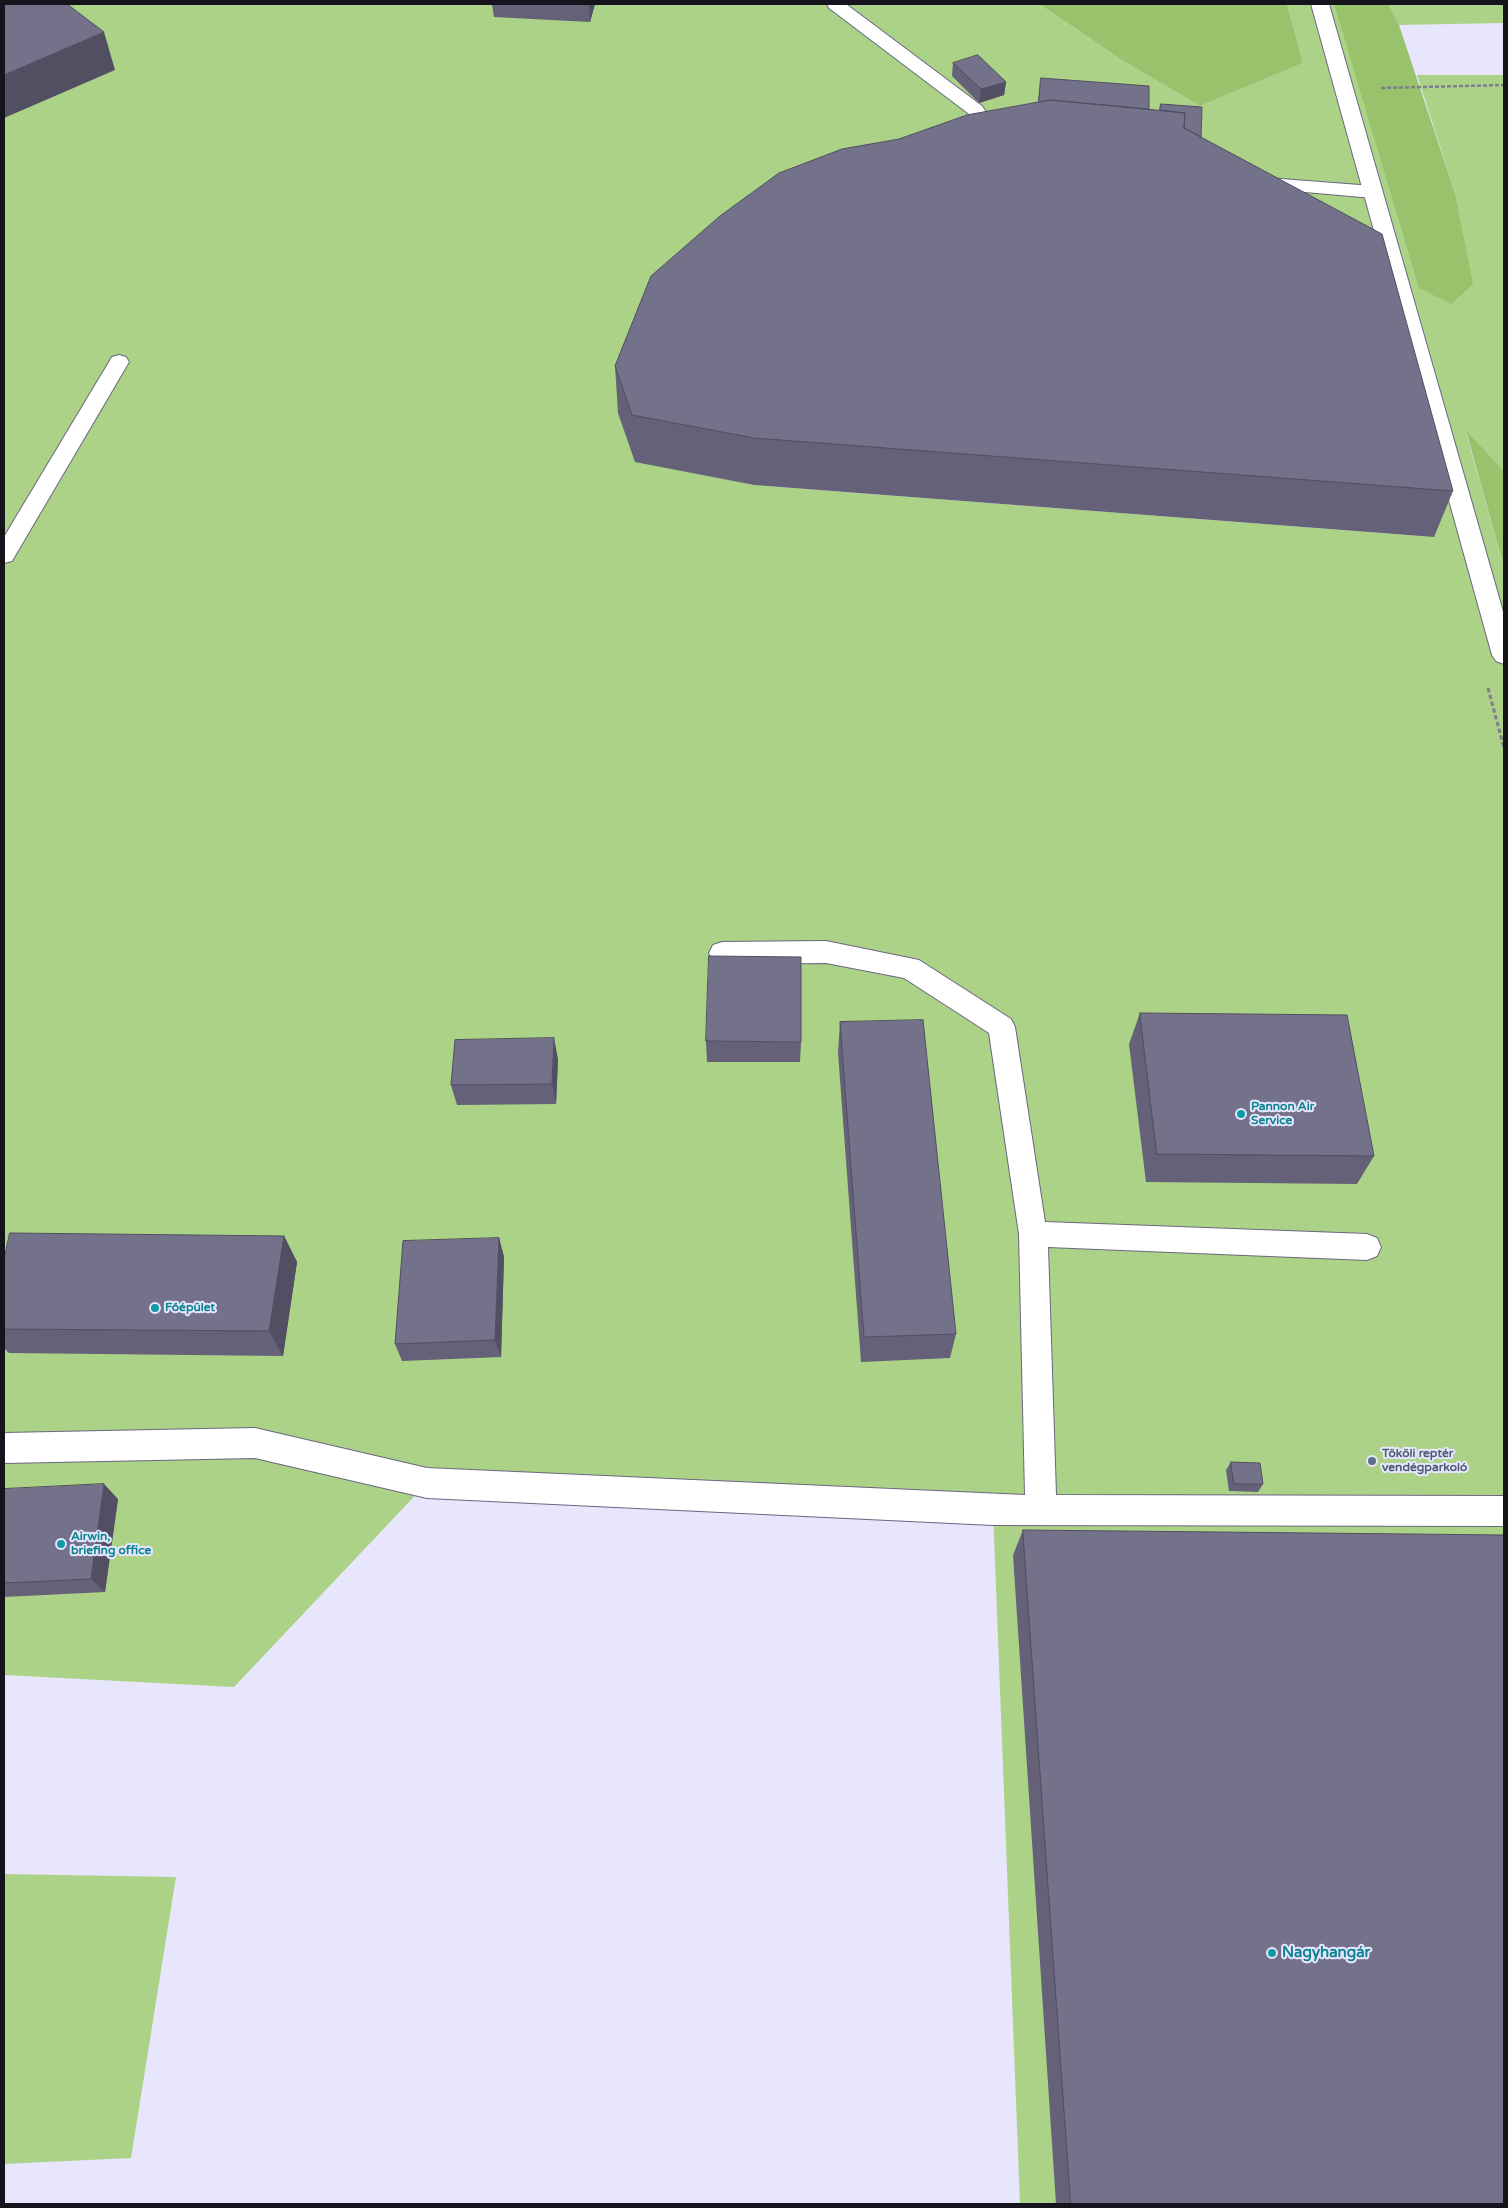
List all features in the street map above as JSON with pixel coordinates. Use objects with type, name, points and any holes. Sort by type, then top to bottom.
[{"type":"main road","points":[[835,4],[976,110],[1005,155],[1013,158]]},
{"type":"main road","points":[[1320,4],[1504,655]]},
{"type":"main road","points":[[1242,182],[1373,192]]},
{"type":"main road","points":[[4,555],[119,362]]},
{"type":"main road","points":[[722,953],[826,952],[910,968],[1002,1027],[1034,1234],[1041,1510]]},
{"type":"main road","points":[[1034,1234],[1367,1246]]},
{"type":"main road","points":[[4,1448],[255,1443],[427,1483],[983,1509],[1504,1511]]},
{"type":"path","points":[[1343,89],[1504,84]]},
{"type":"green space","points":[[4,4],[1039,4],[1125,62],[1200,106],[1303,63],[1287,4],[1334,4],[1369,119],[1472,284],[1455,193],[1417,75],[1504,75],[1504,471],[1466,433],[1504,567],[1504,2204],[1020,2204],[993,1510],[427,1483],[234,1687],[4,1675]],"holes":[[[635,461],[1434,537],[754,485]]]},
{"type":"green space","points":[[1039,4],[1287,4],[1303,63],[1200,106],[1125,62]]},
{"type":"green space","points":[[1334,4],[1388,4],[1399,25],[1455,193],[1473,284],[1451,304],[1419,288]]},
{"type":"green space","points":[[1388,4],[1504,4],[1504,23],[1399,25]]},
{"type":"green space","points":[[1466,431],[1504,471],[1504,567]]},
{"type":"green space","points":[[4,1874],[176,1877],[131,2158],[4,2164]]},
{"type":"building","points":[[4,4],[67,4],[104,32],[4,75]]},
{"type":"building","points":[[978,55],[1006,82],[981,89],[953,63]]},
{"type":"building","points":[[1041,78],[1149,86],[1149,109],[1050,100],[1039,102]]},
{"type":"building","points":[[1050,100],[1185,113],[1184,128],[1382,234],[1453,491],[754,438],[632,415],[615,366],[651,276],[720,216],[779,173],[842,149],[899,139],[967,115]]},
{"type":"building","points":[[1161,104],[1202,107],[1201,137],[1184,128],[1185,113],[1160,110]]},
{"type":"building","points":[[709,956],[801,957],[801,1042],[706,1041]]},
{"type":"building","name":"Pannon Air Service","points":[[1140,1013],[1347,1015],[1374,1156],[1157,1154]]},
{"type":"building","points":[[923,1020],[956,1334],[864,1337],[840,1022]]},
{"type":"building","points":[[554,1038],[552,1084],[451,1085],[455,1040]]},
{"type":"building","name":"Főépület","points":[[10,1233],[284,1236],[269,1331],[4,1329],[4,1260]]},
{"type":"building","points":[[499,1238],[495,1340],[395,1344],[403,1241]]},
{"type":"building","points":[[1231,1462],[1260,1463],[1263,1484],[1234,1484]]},
{"type":"building","name":"Airwin, briefing office","points":[[104,1484],[91,1579],[4,1583],[4,1489]]},
{"type":"building","name":"Nagyhangár","points":[[1023,1530],[1504,1535],[1504,2204],[1071,2204]]},
{"type":"place","name":"Pannon Air Service","points":[[1241,1114]]},
{"type":"place","name":"Főépület","points":[[155,1308]]},
{"type":"place","name":"Tököli reptér vendégparkoló","points":[[1372,1461]]},
{"type":"place","name":"Airwin, briefing office","points":[[61,1544]]},
{"type":"place","name":"Nagyhangár","points":[[1272,1953]]}]
